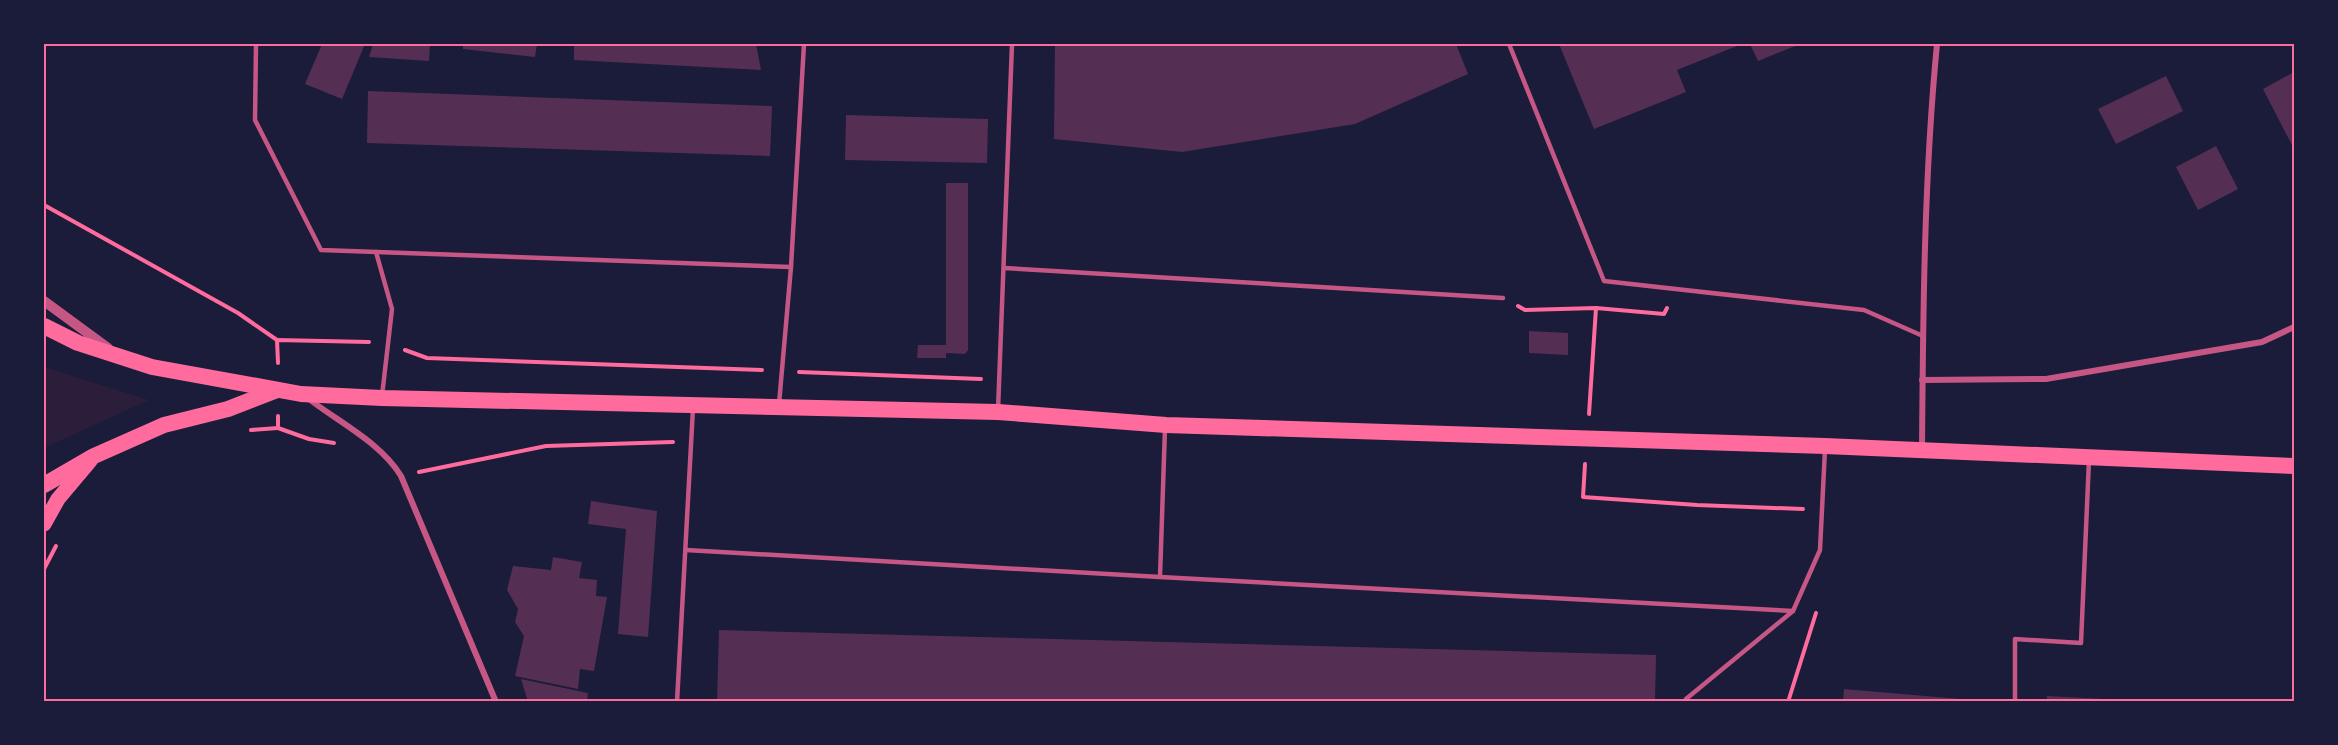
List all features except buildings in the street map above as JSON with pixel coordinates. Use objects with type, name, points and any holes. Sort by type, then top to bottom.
[{"type":"highway","points":[[44,326],[78,343],[152,367],[301,394],[382,398],[998,412],[1166,425],[1825,446],[2295,466]]},
{"type":"highway","points":[[44,485],[94,456],[164,425],[228,409],[278,390]]},
{"type":"main road","points":[[44,524],[58,499],[94,456]]},
{"type":"street","points":[[1922,450],[1923,336],[1931,103],[1936,44]]},
{"type":"street","points":[[44,301],[120,357]]},
{"type":"street","points":[[1922,380],[2046,379],[2262,342],[2295,327]]},
{"type":"street","points":[[301,394],[363,438],[393,463],[401,476],[496,702]]},
{"type":"lane","points":[[256,44],[255,120],[321,250],[791,267]]},
{"type":"lane","points":[[778,407],[791,267],[804,44]]},
{"type":"lane","points":[[998,412],[1012,44]]},
{"type":"lane","points":[[1509,44],[1604,281],[1864,310],[1923,336]]},
{"type":"lane","points":[[376,252],[392,309],[386,343],[382,398]]},
{"type":"lane","points":[[1004,268],[1503,298]]},
{"type":"lane","points":[[677,702],[693,405]]},
{"type":"lane","points":[[1160,577],[1166,425]]},
{"type":"lane","points":[[1686,702],[1686,699],[1793,611],[1820,550],[1825,446]]},
{"type":"lane","points":[[2015,702],[2015,639],[2081,644],[2089,457]]},
{"type":"lane","points":[[686,550],[1793,611]]},
{"type":"path","points":[[44,205],[238,313],[277,340]]},
{"type":"path","points":[[1525,310],[1596,308],[1664,315]]},
{"type":"path","points":[[1588,426],[1596,308]]},
{"type":"path","points":[[243,431],[278,428]]},
{"type":"path","points":[[401,476],[546,446],[692,442]]},
{"type":"path","points":[[1585,461],[1582,496],[1697,505],[1822,510]]},
{"type":"path","points":[[44,569],[58,541]]},
{"type":"shaded area","points":[[44,367],[149,400],[44,448]]}]
